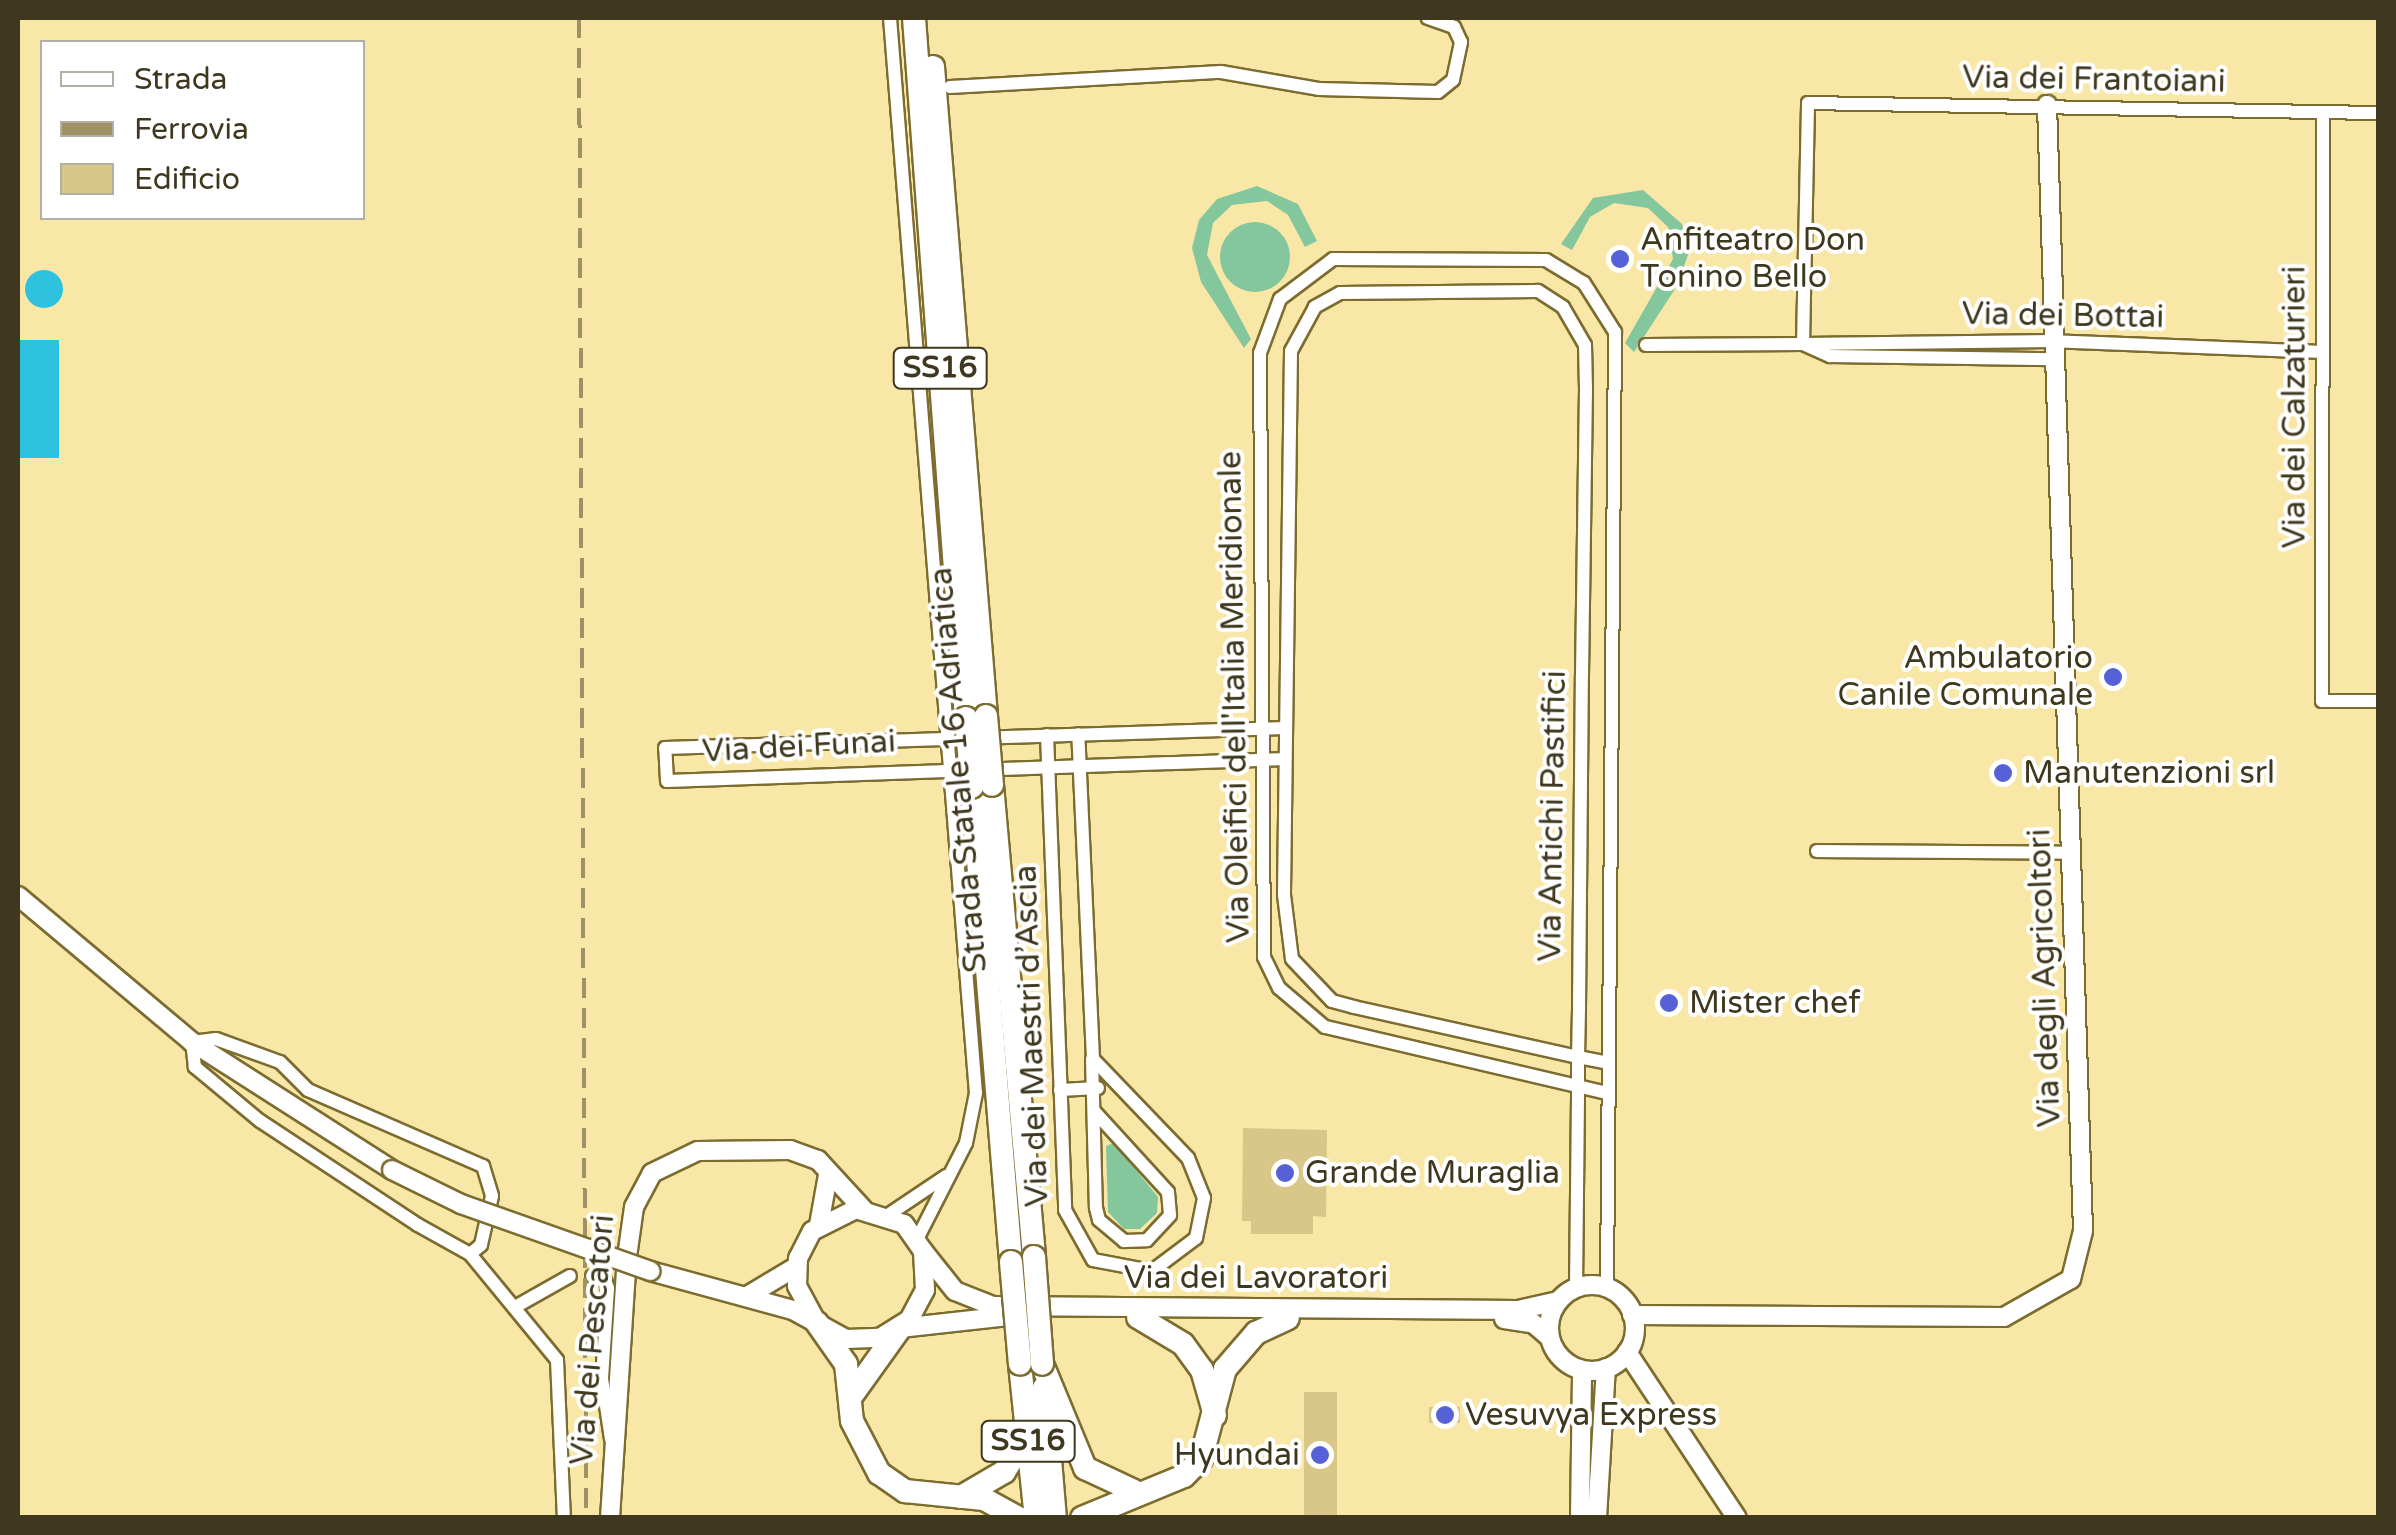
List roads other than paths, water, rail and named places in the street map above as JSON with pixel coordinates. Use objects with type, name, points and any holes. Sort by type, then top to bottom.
[{"type":"highway","name":"Strada Statale 16 Adriatica","points":[[914,18],[1031,1364],[1055,1518]]},
{"type":"highway","name":"Strada Statale 16 Adriatica","points":[[929,18],[976,717]]},
{"type":"highway","points":[[1138,1317],[1183,1344],[1202,1370],[1216,1418]]},
{"type":"highway","points":[[1082,1518],[1142,1493],[1162,1489],[1201,1460],[1216,1418],[1226,1369],[1256,1333],[1288,1318]]},
{"type":"highway","points":[[817,1322],[846,1364],[860,1448],[879,1473],[905,1491],[947,1500],[984,1499],[1018,1518]]},
{"type":"highway","points":[[852,1396],[900,1328]]},
{"type":"highway","name":"Strada Statale 16 Adriatica","points":[[1031,1364],[1028,1433],[1036,1518]]},
{"type":"highway","points":[[1031,1364],[1085,1468],[1110,1486],[1142,1493]]},
{"type":"highway","points":[[947,1500],[1004,1472],[1028,1433]]},
{"type":"street","points":[[890,18],[904,92],[942,635],[946,768],[976,1093],[952,1170],[920,1245],[926,1290],[900,1328]]},
{"type":"street","points":[[950,87],[1221,72],[1319,89],[1438,92],[1452,80],[1460,33],[1428,18]]},
{"type":"street","name":"Via dei Frantoiani","points":[[1802,344],[1808,103],[2378,114]]},
{"type":"street","name":"Via degli Agricoltori","points":[[1632,1316],[2004,1317],[2071,1279],[2083,1231],[2047,106]]},
{"type":"street","name":"Via dei Calzaturieri","points":[[2323,113],[2322,700],[2378,702]]},
{"type":"street","name":"Via Antichi Pastifici","points":[[1260,353],[1280,299],[1332,259],[1539,258],[1568,270],[1595,295],[1615,332],[1618,359],[1607,1288]]},
{"type":"street","name":"Via Oleifici dell'Italia Meridionale","points":[[1585,344],[1563,306],[1538,291],[1351,289],[1315,307],[1291,351],[1285,862],[1292,960],[1332,1000],[1608,1063]]},
{"type":"street","name":"Via Antichi Pastifici","points":[[1576,1288],[1585,344]]},
{"type":"street","name":"Via dei Bottai","points":[[1646,345],[1802,344],[1830,356],[2055,350],[2322,352]]},
{"type":"street","name":"Via Oleifici dell'Italia Meridionale","points":[[1260,353],[1258,760],[1264,957],[1302,1012],[1346,1033],[1607,1093]]},
{"type":"street","name":"Via dei Funai","points":[[1284,759],[946,768],[668,781],[666,748],[944,736],[1285,728]]},
{"type":"street","name":"Via dei Maestri d’Ascia","points":[[1046,735],[1069,1229],[1112,1270],[1152,1271],[1196,1238],[1204,1198],[1188,1158],[1115,1086],[1091,1049],[1078,734]]},
{"type":"street","points":[[1818,850],[2072,853]]},
{"type":"street","points":[[1259,862],[1285,862]]},
{"type":"street","points":[[18,896],[192,1042],[392,1170],[497,1218],[650,1271],[749,1295],[856,1340],[995,1311]]},
{"type":"street","points":[[192,1042],[216,1039],[280,1062],[308,1090],[483,1166],[492,1196],[481,1246],[470,1254]]},
{"type":"street","points":[[192,1042],[195,1067],[260,1121],[470,1254],[557,1360],[564,1518]]},
{"type":"street","points":[[1091,1049],[1099,1220],[1124,1242],[1147,1240],[1165,1226],[1168,1192],[1094,1111]]},
{"type":"street","points":[[1060,1090],[1115,1086]]},
{"type":"street","name":"Via dei Pescatori","points":[[610,1518],[612,1445],[634,1207],[652,1173],[684,1154],[778,1150],[805,1153],[864,1209]]},
{"type":"street","points":[[888,1215],[915,1204],[952,1170]]},
{"type":"street","points":[[749,1295],[796,1267],[819,1225],[828,1175]]},
{"type":"street","points":[[819,1225],[864,1209],[888,1215],[920,1245],[956,1290],[995,1311]]},
{"type":"street","points":[[796,1267],[798,1294],[817,1322]]},
{"type":"street","points":[[515,1307],[570,1276]]},
{"type":"street","points":[[592,1276],[602,1276],[608,1288],[602,1379],[612,1445]]},
{"type":"street","points":[[1519,1315],[1558,1301],[1576,1288],[1607,1288],[1632,1316],[1627,1352],[1737,1518]]},
{"type":"street","points":[[1550,1338],[1558,1301]]},
{"type":"street","name":"Via dei Lavoratori","points":[[995,1311],[1519,1315]]},
{"type":"street","name":"Via dei Lavoratori","points":[[995,1311],[1138,1317],[1519,1315]]},
{"type":"street","points":[[1519,1315],[1550,1338],[1562,1358],[1582,1370],[1606,1368],[1627,1352]]},
{"type":"street","points":[[1597,1518],[1606,1368]]},
{"type":"street","points":[[1580,1518],[1582,1370]]},
{"type":"water","points":[[44,270],[57,276],[63,289],[57,302],[44,308],[31,302],[25,289],[31,276]]},
{"type":"water","points":[[18,340],[59,340],[59,458],[18,458]]},
{"type":"railway","points":[[579,18],[586,1518]]},
{"type":"place","name":"Anfiteatro Don Tonino Bello","points":[[1620,259]]},
{"type":"place","name":"Ambulatorio Canile Comunale","points":[[2113,677]]},
{"type":"place","name":"Manutenzioni srl","points":[[2003,773]]},
{"type":"place","name":"Mister chef","points":[[1669,1003]]},
{"type":"place","name":"Grande Muraglia","points":[[1285,1173]]},
{"type":"place","name":"Vesuvya Express","points":[[1445,1415]]},
{"type":"place","name":"Hyundai","points":[[1320,1455]]}]
